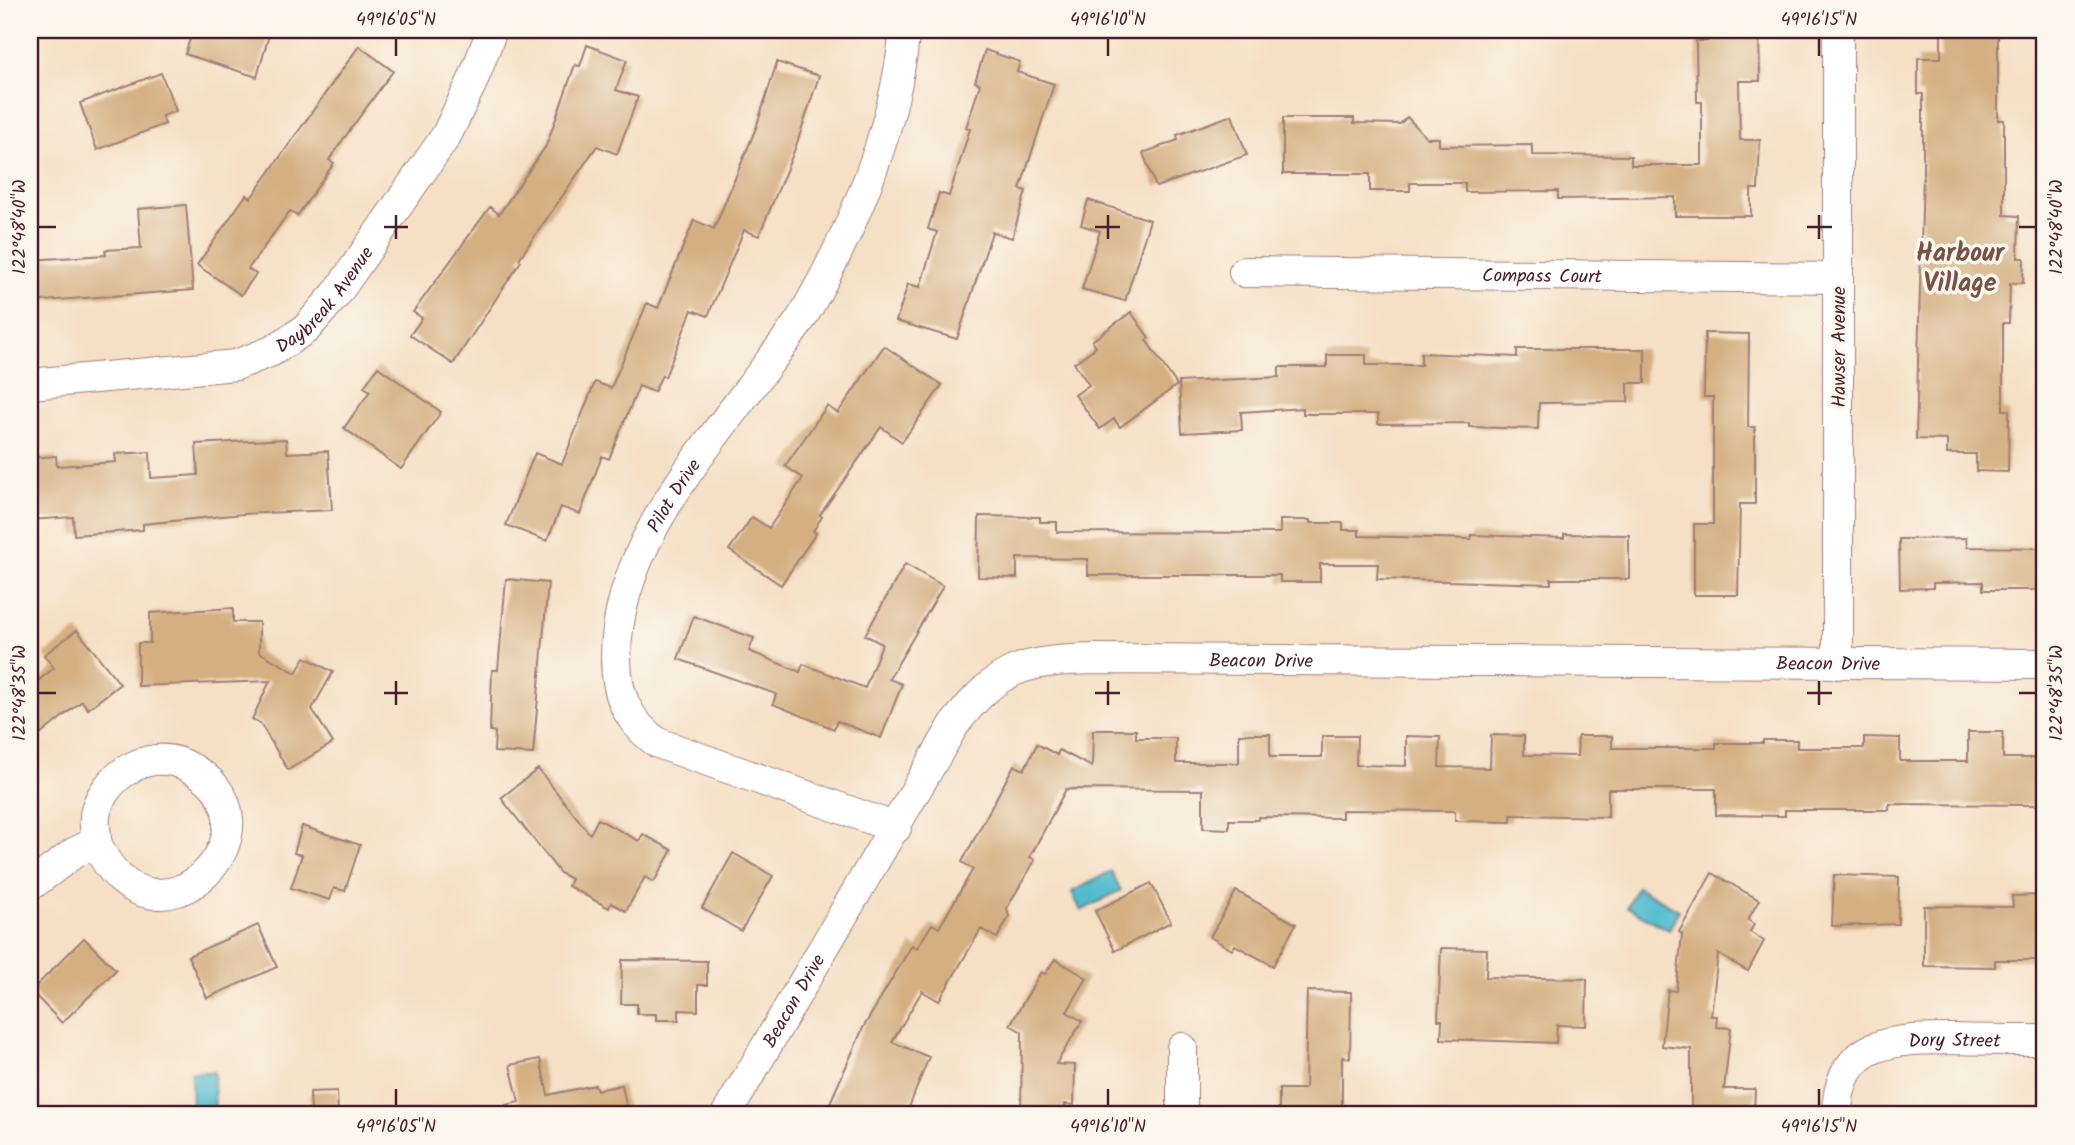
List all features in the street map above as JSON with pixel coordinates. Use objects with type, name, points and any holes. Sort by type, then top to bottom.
[{"type":"street","name":"Daybreak Avenue","points":[[30,384],[236,365],[271,351],[306,329],[337,293],[446,136],[473,80],[492,30]]},
{"type":"street","name":"Pilot Drive","points":[[896,828],[659,743],[643,732],[624,708],[618,689],[616,649],[622,607],[654,529],[674,493],[806,311],[838,250],[867,185],[889,118],[905,30]]},
{"type":"street","name":"Hawser Avenue","points":[[1838,30],[1838,664]]},
{"type":"street","name":"Compass Court","points":[[1244,272],[1838,278]]},
{"type":"street","name":"Beacon Drive","points":[[726,1115],[954,725],[978,693],[992,681],[1026,666],[1095,659],[2045,664]]},
{"type":"street","points":[[156,760],[179,762],[200,772],[216,789],[226,810],[226,843],[217,864],[201,881],[180,891],[165,894],[142,891],[121,880],[106,864],[96,842],[95,816],[103,794],[117,776],[138,764],[156,760]]},
{"type":"street","points":[[30,886],[74,853],[96,842]]},
{"type":"street","name":"Dory Street","points":[[1837,1115],[1839,1094],[1845,1076],[1867,1051],[1890,1041],[2045,1040]]},
{"type":"street","points":[[1182,1048],[1182,1115]]},
{"type":"water","points":[[1111,871],[1121,890],[1081,911],[1072,892]]},
{"type":"water","points":[[1637,887],[1679,910],[1669,930],[1627,907]]},
{"type":"water","points":[[191,1072],[214,1072],[215,1115],[192,1115]]},
{"type":"building","points":[[193,30],[252,30],[269,35],[257,77],[185,54]]},
{"type":"building","points":[[1707,30],[1759,30],[1760,81],[1739,81],[1740,140],[1760,140],[1758,189],[1751,189],[1751,216],[1675,216],[1675,197],[1558,199],[1558,191],[1465,192],[1465,183],[1410,183],[1410,191],[1370,191],[1370,174],[1283,174],[1283,118],[1354,118],[1354,123],[1400,124],[1407,117],[1427,138],[1439,138],[1439,146],[1532,145],[1532,155],[1631,156],[1631,165],[1702,165],[1702,102],[1697,102],[1696,41],[1707,41]]},
{"type":"building","points":[[1944,30],[1998,30],[1998,120],[2004,120],[2004,215],[2019,216],[2018,258],[2024,258],[2023,283],[2010,283],[2009,323],[2003,323],[2003,410],[2009,410],[2008,472],[1976,471],[1976,454],[1947,454],[1947,440],[1916,439],[1923,171],[1923,94],[1918,94],[1918,58],[1941,58],[1941,33]]},
{"type":"building","points":[[587,45],[627,60],[616,90],[638,97],[617,154],[597,146],[519,259],[521,261],[453,364],[410,335],[422,318],[413,312],[490,207],[499,214],[546,146],[575,65],[580,66]]},
{"type":"building","points":[[359,46],[393,71],[329,160],[334,163],[297,216],[290,211],[248,269],[256,274],[241,295],[197,265],[246,195],[251,198]]},
{"type":"building","points":[[985,50],[1020,62],[1017,72],[1054,84],[1020,189],[1026,191],[1012,238],[992,232],[957,339],[896,321],[908,284],[920,287],[937,232],[928,229],[939,193],[949,196],[970,129],[966,128],[980,84],[975,82]]},
{"type":"building","points":[[777,62],[819,76],[795,149],[759,236],[744,230],[708,316],[692,310],[665,377],[662,375],[654,392],[639,386],[609,459],[602,456],[580,514],[561,507],[547,541],[506,525],[535,453],[562,464],[595,382],[611,388],[647,303],[658,308],[694,220],[714,229],[756,128]]},
{"type":"building","points":[[161,73],[176,111],[162,116],[165,124],[97,150],[80,103]]},
{"type":"building","points":[[1232,115],[1247,155],[1156,187],[1143,153],[1178,140],[1177,135]]},
{"type":"building","points":[[1088,200],[1150,220],[1125,301],[1082,289],[1100,231],[1081,225]]},
{"type":"building","points":[[186,205],[193,290],[30,302],[30,260],[106,255],[105,250],[141,248],[138,209]]},
{"type":"building","points":[[1131,312],[1149,338],[1146,340],[1177,385],[1120,427],[1114,419],[1100,429],[1075,395],[1089,385],[1074,363],[1096,347],[1092,341]]},
{"type":"building","points":[[1705,333],[1749,334],[1748,427],[1755,427],[1755,504],[1740,504],[1738,595],[1694,595],[1694,524],[1713,524],[1713,397],[1704,397]]},
{"type":"building","points":[[884,346],[942,385],[902,442],[881,427],[820,515],[822,517],[813,531],[816,533],[781,585],[729,550],[752,517],[769,528],[803,478],[785,466],[827,406],[838,413]]},
{"type":"building","points":[[1517,349],[1645,349],[1645,383],[1628,383],[1628,402],[1539,403],[1538,429],[1469,427],[1469,423],[1378,424],[1378,414],[1303,414],[1303,408],[1241,412],[1242,430],[1182,433],[1179,382],[1279,377],[1279,367],[1327,367],[1327,355],[1366,355],[1366,365],[1421,365],[1421,353],[1517,357]]},
{"type":"building","points":[[378,367],[441,412],[401,469],[344,428],[370,391],[364,387]]},
{"type":"building","points":[[286,439],[287,453],[328,451],[332,510],[243,514],[143,524],[143,530],[74,535],[73,517],[30,520],[30,458],[56,456],[57,466],[116,462],[115,454],[150,452],[151,478],[198,475],[196,444]]},
{"type":"building","points":[[979,516],[1040,517],[1040,522],[1057,522],[1057,532],[1280,533],[1280,520],[1310,520],[1310,523],[1343,523],[1343,530],[1359,530],[1359,536],[1471,539],[1471,535],[1564,538],[1564,534],[1629,535],[1629,579],[1551,579],[1551,584],[1377,579],[1378,564],[1320,564],[1320,582],[1280,582],[1280,575],[1088,575],[1088,559],[1017,558],[1017,578],[978,577]]},
{"type":"building","points":[[1966,538],[1967,547],[2045,548],[2045,590],[1983,590],[1983,582],[1933,583],[1933,588],[1900,589],[1899,539]]},
{"type":"building","points":[[905,564],[943,586],[889,679],[902,684],[881,738],[837,721],[834,729],[773,704],[776,694],[678,659],[694,616],[754,638],[749,651],[800,672],[803,664],[865,688],[882,644],[865,635]]},
{"type":"building","points":[[506,579],[548,583],[533,754],[494,752],[495,732],[490,731],[492,670],[498,670]]},
{"type":"building","points":[[233,608],[233,622],[259,622],[259,652],[296,673],[305,657],[333,672],[312,709],[333,743],[288,770],[260,723],[252,719],[270,681],[138,686],[138,643],[150,643],[150,613]]},
{"type":"building","points":[[77,630],[120,684],[88,709],[82,701],[30,743],[30,687],[54,668],[44,655]]},
{"type":"building","points":[[1093,730],[1136,730],[1136,738],[1176,738],[1176,763],[1239,763],[1239,734],[1270,734],[1270,757],[1322,757],[1322,736],[1357,736],[1356,765],[1406,766],[1406,736],[1440,737],[1439,767],[1490,768],[1491,735],[1524,736],[1524,755],[1577,756],[1578,736],[1612,736],[1612,748],[1716,748],[1716,743],[1797,740],[1797,748],[1864,748],[1864,737],[1900,738],[1900,761],[1968,761],[1968,732],[2003,732],[2003,758],[2045,758],[2045,805],[1889,804],[1889,810],[1785,810],[1785,816],[1716,815],[1716,789],[1608,789],[1608,817],[1511,815],[1511,822],[1455,821],[1455,811],[1342,810],[1342,818],[1258,817],[1258,820],[1229,820],[1229,829],[1203,828],[1203,790],[1066,789],[1030,857],[1035,860],[1007,908],[1009,917],[997,938],[981,929],[939,1001],[922,991],[892,1042],[929,1057],[906,1115],[864,1115],[830,1103],[863,1028],[912,945],[917,948],[932,924],[939,928],[973,869],[962,862],[1014,765],[1024,770],[1037,744],[1057,755],[1059,750],[1092,767]]},
{"type":"building","points":[[538,769],[590,834],[598,819],[639,841],[643,834],[672,850],[654,882],[645,877],[626,911],[611,903],[609,908],[568,886],[571,879],[560,873],[501,798]]},
{"type":"building","points":[[302,826],[360,845],[345,891],[334,888],[330,900],[291,888],[302,855],[294,853]]},
{"type":"building","points":[[733,853],[773,876],[741,931],[702,908]]},
{"type":"building","points":[[1712,873],[1759,900],[1748,920],[1754,924],[1750,932],[1764,941],[1748,971],[1718,954],[1711,1016],[1717,1016],[1716,1027],[1731,1028],[1724,1089],[1755,1089],[1754,1115],[1691,1115],[1691,1049],[1662,1046],[1668,990],[1676,991],[1682,934],[1679,932]]},
{"type":"building","points":[[1834,875],[1899,877],[1898,924],[1832,926]]},
{"type":"building","points":[[1151,883],[1171,922],[1115,951],[1095,911]]},
{"type":"building","points":[[1236,891],[1296,924],[1273,966],[1235,945],[1232,950],[1210,937]]},
{"type":"building","points":[[2045,895],[2045,960],[1995,960],[1995,967],[1924,966],[1924,906],[2013,907],[2012,896]]},
{"type":"building","points":[[258,925],[277,967],[207,998],[188,956]]},
{"type":"building","points":[[84,938],[116,970],[62,1023],[31,991]]},
{"type":"building","points":[[1441,948],[1487,949],[1486,977],[1587,979],[1586,1026],[1557,1025],[1556,1043],[1441,1039],[1442,1020],[1438,1020]]},
{"type":"building","points":[[1055,959],[1087,978],[1067,1012],[1082,1021],[1056,1064],[1075,1065],[1074,1105],[1065,1104],[1065,1115],[1021,1115],[1022,1032],[1010,1025],[1041,972],[1045,974]]},
{"type":"building","points":[[622,960],[707,961],[707,985],[698,985],[698,1011],[679,1010],[679,1020],[656,1020],[656,1014],[637,1014],[637,1004],[621,1004]]},
{"type":"building","points":[[1307,991],[1351,992],[1350,1058],[1342,1057],[1342,1115],[1279,1112],[1279,1089],[1305,1089]]},
{"type":"building","points":[[540,1059],[548,1095],[595,1085],[597,1090],[622,1085],[628,1115],[507,1115],[506,1105],[519,1102],[510,1065]]},
{"type":"building","points":[[337,1091],[338,1115],[311,1115],[310,1092]]},
{"type":"district","name":"Harbour Village","points":[[1960,267]]}]
